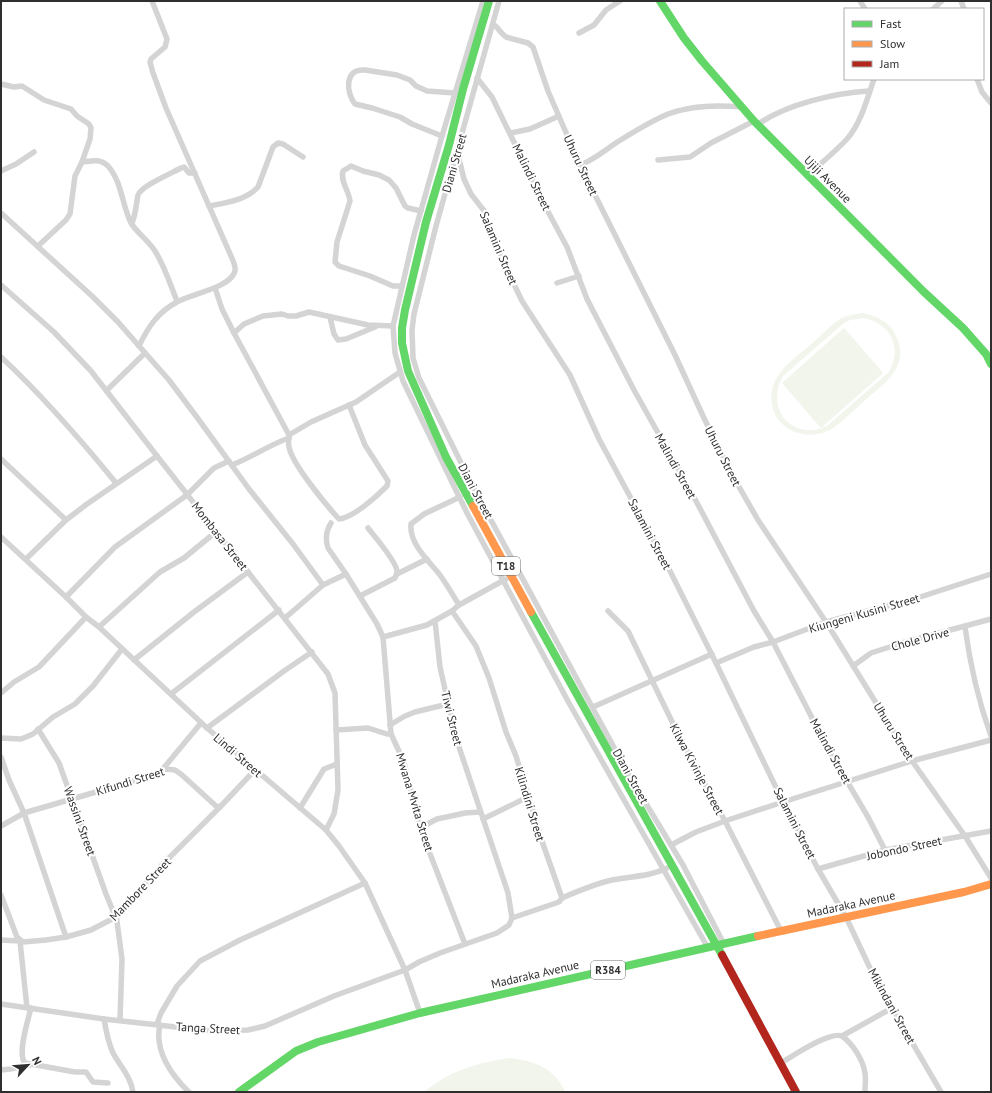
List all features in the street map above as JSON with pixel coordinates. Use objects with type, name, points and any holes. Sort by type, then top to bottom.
[{"type":"main road","name":"T18","points":[[489,1],[426,222],[405,310],[402,328],[403,373],[508,578],[580,702],[668,867],[720,944],[735,981],[796,1092]]},
{"type":"main road","name":"Ujiji Avenue","points":[[660,1],[684,38],[702,61],[756,123],[924,292],[963,328],[986,354],[991,364]]},
{"type":"main road","name":"Madaraka Avenue","points":[[239,1092],[296,1051],[318,1042],[420,1013],[708,948],[720,944],[964,892],[991,884]]},
{"type":"street","points":[[140,346],[146,331],[162,312],[177,302],[215,288],[229,280],[234,272],[235,265],[166,108],[152,67],[151,59],[165,47],[167,39],[166,33],[152,1]]},
{"type":"street","points":[[383,637],[421,627],[435,621],[459,605],[508,578],[460,497],[395,353],[394,326],[402,286],[442,136],[483,1]]},
{"type":"street","name":"Diani Street","points":[[499,1],[434,232],[414,314],[412,330],[413,358],[419,378],[473,487],[630,777],[671,845],[720,944]]},
{"type":"street","points":[[579,33],[594,24],[606,10],[620,1]]},
{"type":"street","points":[[934,8],[942,1]]},
{"type":"street","name":"Uhuru Street","points":[[492,24],[506,37],[528,43],[533,47],[548,91],[580,165],[675,355],[730,471],[758,520],[826,622],[912,761],[965,836],[991,878]]},
{"type":"street","points":[[442,136],[412,124],[400,117],[356,104],[352,99],[350,92],[350,78],[354,71],[365,70],[398,75],[410,80],[416,86],[427,91],[456,93]]},
{"type":"street","name":"Malindi Street","points":[[477,78],[492,97],[545,206],[567,247],[587,299],[634,390],[699,506],[754,611],[773,642],[828,749],[885,850]]},
{"type":"street","points":[[807,176],[846,139],[862,114],[874,80]]},
{"type":"street","points":[[977,80],[982,92],[991,103]]},
{"type":"street","points":[[1,84],[14,87],[22,86],[44,100],[73,110],[77,116],[89,124],[91,132],[82,162],[75,176],[70,214],[66,220],[38,246]]},
{"type":"street","points":[[658,160],[690,157],[711,143],[774,114],[817,99],[850,92],[870,91]]},
{"type":"street","points":[[580,165],[589,162],[618,141],[666,115],[703,106],[721,105],[742,107]]},
{"type":"street","points":[[510,133],[530,130],[559,116]]},
{"type":"street","points":[[209,206],[234,201],[255,190],[258,187],[273,147],[278,143],[283,144],[303,157]]},
{"type":"street","name":"Salamini Street","points":[[457,151],[466,183],[471,194],[484,212],[502,259],[522,301],[570,375],[599,439],[668,567],[712,654],[783,802],[818,869],[846,917]]},
{"type":"street","points":[[1,171],[16,164],[34,152]]},
{"type":"street","points":[[82,162],[97,160],[107,165],[118,184],[132,223],[155,251],[177,302]]},
{"type":"street","points":[[402,286],[390,285],[375,278],[339,266],[335,262],[338,242],[350,201],[342,180],[343,171],[351,166],[379,175],[392,184],[405,206],[421,211]]},
{"type":"street","points":[[132,223],[136,213],[138,195],[140,191],[151,183],[184,167],[189,173],[195,173]]},
{"type":"street","points":[[1,213],[92,296],[140,346],[169,380],[249,489],[293,544],[322,586]]},
{"type":"street","points":[[557,283],[579,276]]},
{"type":"street","name":"Mombasa Street","points":[[1,285],[54,332],[107,390],[187,495],[217,531],[328,674],[335,693],[338,790],[334,814],[326,830]]},
{"type":"street","points":[[215,288],[222,309],[234,333],[289,436],[288,444],[291,454],[308,479],[340,519],[343,519],[362,507],[387,486],[388,481],[365,445],[349,406]]},
{"type":"street","points":[[234,333],[244,324],[262,316],[282,314],[296,316],[309,312],[375,326],[394,326]]},
{"type":"street","points":[[330,317],[334,334],[338,340],[346,339],[375,326]]},
{"type":"street","points":[[107,390],[145,352]]},
{"type":"street","points":[[1,357],[44,399],[80,439],[116,483]]},
{"type":"street","points":[[66,598],[115,547],[187,495],[214,468],[245,460],[311,422],[349,406],[403,373]]},
{"type":"street","points":[[26,559],[66,520],[116,483],[157,456]]},
{"type":"street","points":[[1,459],[66,520]]},
{"type":"street","points":[[459,605],[441,576],[414,540],[410,531],[411,524],[424,514],[460,497]]},
{"type":"street","name":"Mwana Mvita Street","points":[[330,523],[327,530],[326,543],[329,552],[346,574],[360,596],[383,637],[391,734],[404,762],[420,828],[464,944]]},
{"type":"street","points":[[368,528],[387,554],[397,570],[397,574]]},
{"type":"street","points":[[99,627],[160,572],[184,558],[217,531]]},
{"type":"street","name":"Lindi Street","points":[[1,537],[201,723],[326,830],[365,883],[405,970],[420,1013]]},
{"type":"street","points":[[360,596],[395,578],[397,574],[427,559]]},
{"type":"street","points":[[134,660],[194,612],[248,572]]},
{"type":"street","points":[[285,618],[322,586],[346,574]]},
{"type":"street","name":"Kiungeni Kusini Street","points":[[716,663],[826,622],[917,598],[991,574]]},
{"type":"street","points":[[171,694],[279,610]]},
{"type":"street","name":"Kilindini Street","points":[[452,611],[469,634],[483,661],[516,756],[528,797],[562,898]]},
{"type":"street","name":"Kilwa Kivinje Street","points":[[608,611],[628,631],[679,736],[725,821],[780,931]]},
{"type":"street","points":[[1,693],[14,682],[39,667],[86,617]]},
{"type":"street","name":"Chole Drive","points":[[853,666],[871,653],[991,619]]},
{"type":"street","name":"Tiwi Street","points":[[435,621],[440,667],[456,738],[494,856],[508,893],[512,918]]},
{"type":"street","points":[[965,627],[974,678],[983,714],[991,736]]},
{"type":"street","points":[[1,738],[21,739],[74,704],[93,686],[122,648]]},
{"type":"street","points":[[207,728],[312,652]]},
{"type":"street","points":[[593,707],[712,654]]},
{"type":"street","points":[[390,725],[415,712],[448,704]]},
{"type":"street","points":[[162,770],[201,723]]},
{"type":"street","points":[[336,730],[368,728],[391,734]]},
{"type":"street","name":"Wassini Street","points":[[38,729],[59,763],[116,915],[122,960],[120,1020]]},
{"type":"street","points":[[671,845],[696,832],[725,821],[912,761],[991,740]]},
{"type":"street","points":[[1,757],[9,780],[24,813],[66,936]]},
{"type":"street","points":[[300,808],[324,770],[337,764]]},
{"type":"street","name":"Kifundi Street","points":[[1,826],[24,813],[137,780],[162,770],[170,769],[182,774],[216,806],[220,807]]},
{"type":"street","points":[[220,807],[255,770]]},
{"type":"street","points":[[483,819],[528,797]]},
{"type":"street","name":"Mambore Street","points":[[1,940],[40,941],[91,930],[106,924],[130,902],[161,866],[220,807]]},
{"type":"street","points":[[420,828],[437,818],[480,812]]},
{"type":"street","name":"Jobondo Street","points":[[818,869],[885,850],[991,831]]},
{"type":"street","points":[[405,970],[419,962],[504,929],[509,925],[512,918],[559,902],[562,898],[603,882],[648,875],[668,867],[708,948]]},
{"type":"street","points":[[189,1092],[178,1080],[164,1060],[158,1039],[158,1025],[161,1012],[176,986],[200,961],[240,940],[365,883]]},
{"type":"street","points":[[1,895],[16,937],[20,941],[29,1008],[21,1056],[25,1063],[75,1072],[86,1072],[93,1082],[108,1083]]},
{"type":"street","name":"Mikindani Street","points":[[846,917],[869,966],[941,1092]]},
{"type":"street","name":"Tanga Street","points":[[4,1004],[104,1019],[219,1032],[248,1030],[258,1029],[334,996],[405,970]]},
{"type":"street","points":[[1,999],[4,1004]]},
{"type":"street","points":[[781,1063],[826,1038],[838,1035],[842,1036],[892,1008]]},
{"type":"street","points":[[104,1019],[110,1044],[114,1054],[130,1080],[133,1092]]},
{"type":"street","points":[[842,1036],[856,1052],[863,1066],[866,1076],[865,1092]]},
{"type":"street","points":[[1,1070],[33,1065]]},
{"type":"shaded area","points":[[863,313],[882,320],[895,334],[899,345],[900,356],[898,365],[893,373],[887,381],[830,430],[818,434],[807,435],[786,427],[778,420],[773,410],[771,399],[773,386],[778,376],[790,362],[833,324],[850,315]],"holes":[[[863,318],[881,325],[892,338],[895,354],[889,372],[827,426],[815,430],[803,430],[793,426],[785,419],[780,411],[777,400],[778,388],[783,376],[844,323],[850,320]]]},
{"type":"shaded area","points":[[844,328],[883,373],[821,428],[782,383]]},
{"type":"shaded area","points":[[509,1058],[535,1063],[549,1071],[560,1083],[565,1092],[424,1092],[453,1073],[486,1062]]},
{"type":"traffic: fast","points":[[473,506],[446,457],[408,371],[402,343],[402,328],[426,222],[489,1]]},
{"type":"traffic: fast","points":[[660,1],[684,38],[702,61],[754,121],[924,292],[963,328],[986,354],[991,364]]},
{"type":"traffic: fast","points":[[531,612],[722,955]]},
{"type":"traffic: fast","points":[[239,1092],[296,1051],[318,1042],[420,1013],[758,936]]},
{"type":"traffic: slow","points":[[473,506],[531,612]]},
{"type":"traffic: slow","points":[[758,936],[964,892],[991,884]]},
{"type":"traffic: jam","points":[[722,955],[796,1092]]}]
